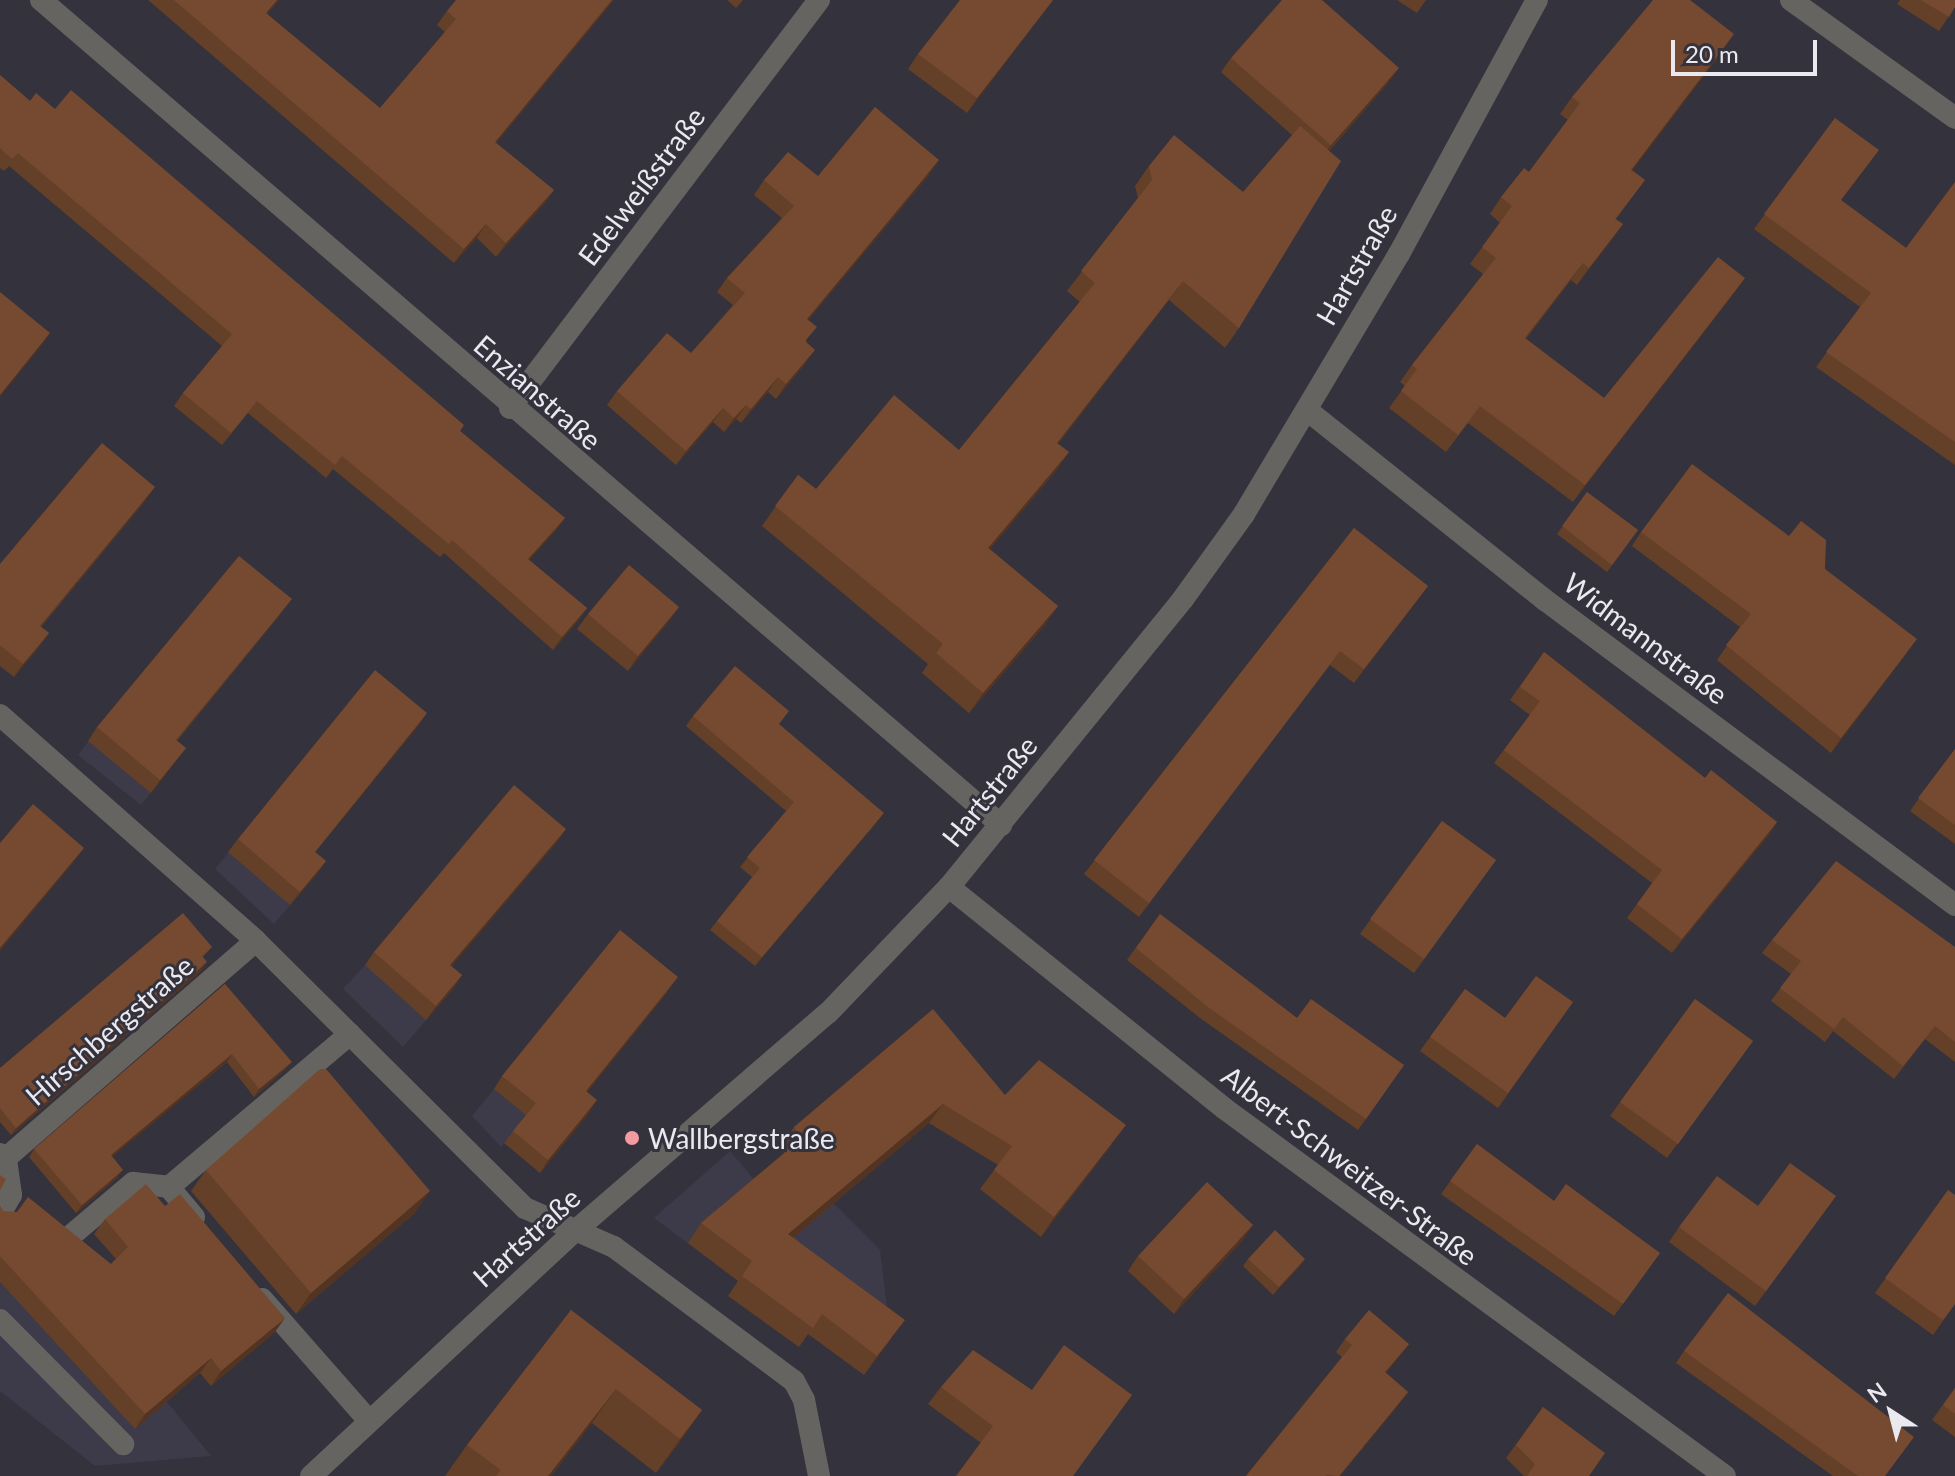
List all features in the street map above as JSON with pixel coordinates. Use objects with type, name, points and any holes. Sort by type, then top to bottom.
[{"type":"street","name":"Enzianstraße","points":[[41,0],[510,408],[1001,825]]},
{"type":"street","name":"Edelweißstraße","points":[[510,408],[819,0]]},
{"type":"street","name":"Hartstraße","points":[[311,1476],[575,1231],[828,1013],[949,887],[1001,825],[1183,599],[1244,514],[1399,254],[1537,0]]},
{"type":"street","points":[[1791,0],[1955,118]]},
{"type":"street","name":"Widmannstraße","points":[[1307,410],[1556,608],[1955,905]]},
{"type":"street","points":[[0,715],[256,941],[525,1208],[614,1247],[794,1381],[804,1400],[819,1476]]},
{"type":"street","name":"Albert-Schweitzer-Straße","points":[[949,887],[1225,1109],[1725,1476]]},
{"type":"street","name":"Hirschbergstraße","points":[[3,1156],[256,941]]},
{"type":"street","points":[[169,1187],[350,1034]]},
{"type":"street","points":[[0,1214],[11,1195],[3,1156]]},
{"type":"street","points":[[67,1239],[133,1183],[169,1187],[207,1233]]},
{"type":"street","points":[[245,1279],[369,1421]]},
{"type":"street","points":[[0,1320],[123,1444]]},
{"type":"shaded area","points":[[113,709],[176,761],[141,805],[78,755]]},
{"type":"shaded area","points":[[254,821],[317,874],[274,924],[215,869]]},
{"type":"shaded area","points":[[365,965],[453,989],[403,1047],[343,989]]},
{"type":"shaded area","points":[[518,1059],[551,1086],[501,1147],[472,1116]]},
{"type":"shaded area","points":[[730,1151],[758,1184],[789,1158],[880,1250],[891,1339],[864,1375],[654,1218]]},
{"type":"shaded area","points":[[0,1249],[88,1304],[211,1456],[95,1466],[0,1391]]},
{"type":"building","points":[[174,0],[277,0],[266,13],[380,108],[456,19],[447,11],[456,0],[612,0],[495,142],[554,190],[506,243],[486,224],[464,249]]},
{"type":"building","points":[[960,0],[1053,0],[977,98],[918,54]]},
{"type":"building","points":[[1282,0],[1322,0],[1399,68],[1331,145],[1231,58]]},
{"type":"building","points":[[1653,0],[1690,0],[1734,34],[1631,170],[1645,180],[1615,219],[1623,224],[1589,268],[1583,263],[1525,338],[1604,398],[1718,257],[1745,278],[1585,485],[1480,406],[1458,435],[1401,391],[1417,369],[1412,365],[1496,258],[1482,247],[1512,206],[1501,197],[1524,168],[1529,172],[1580,103],[1572,97]]},
{"type":"building","points":[[1921,0],[1955,0],[1955,7],[1949,17]]},
{"type":"building","points":[[0,75],[30,101],[36,93],[55,109],[71,90],[464,425],[460,431],[565,518],[528,559],[587,608],[562,637],[452,540],[449,544],[342,456],[335,465],[257,401],[231,433],[183,393],[232,334],[18,153],[12,159],[0,148]]},
{"type":"building","points":[[875,107],[939,160],[807,319],[817,327],[805,341],[815,350],[786,384],[778,377],[751,409],[746,405],[734,418],[723,408],[686,451],[617,391],[667,333],[691,353],[745,293],[727,278],[794,206],[764,180],[788,152],[818,176]]},
{"type":"building","points":[[1835,118],[1879,150],[1841,200],[1906,248],[1955,182],[1955,442],[1826,352],[1871,293],[1764,214]]},
{"type":"building","points":[[1300,126],[1341,161],[1239,328],[1183,281],[1057,443],[1069,452],[988,548],[1058,606],[983,693],[936,653],[943,644],[775,506],[798,475],[816,489],[894,395],[959,450],[1095,283],[1081,271],[1152,180],[1149,166],[1174,135],[1243,192]]},
{"type":"building","points":[[0,292],[50,333],[0,395]]},
{"type":"building","points":[[102,443],[155,487],[40,626],[49,633],[23,664],[0,645],[0,564]]},
{"type":"building","points":[[1692,464],[1789,536],[1801,521],[1826,540],[1825,569],[1917,639],[1841,738],[1726,645],[1751,614],[1641,532]]},
{"type":"building","points":[[1587,492],[1638,530],[1612,565],[1562,526]]},
{"type":"building","points":[[1354,528],[1428,586],[1364,669],[1340,651],[1149,903],[1094,860]]},
{"type":"building","points":[[239,556],[292,599],[176,740],[186,748],[160,780],[97,727]]},
{"type":"building","points":[[629,565],[679,607],[638,656],[588,614]]},
{"type":"building","points":[[1544,652],[1705,778],[1711,770],[1777,822],[1682,939],[1637,904],[1662,870],[1504,750],[1540,701],[1520,687]]},
{"type":"building","points":[[735,666],[789,711],[779,724],[884,813],[762,957],[717,921],[760,868],[747,857],[794,802],[693,716]]},
{"type":"building","points":[[375,670],[427,713],[315,852],[326,861],[300,892],[238,839]]},
{"type":"building","points":[[1955,749],[1955,825],[1918,798]]},
{"type":"building","points":[[514,785],[566,829],[450,965],[462,975],[436,1006],[374,952]]},
{"type":"building","points":[[33,804],[84,848],[0,948],[0,843]]},
{"type":"building","points":[[1442,821],[1496,860],[1424,959],[1370,919]]},
{"type":"building","points":[[1836,861],[1955,947],[1955,1042],[1935,1026],[1903,1066],[1843,1017],[1834,1029],[1780,988],[1801,961],[1772,940]]},
{"type":"building","points":[[183,913],[212,947],[202,956],[207,962],[16,1128],[0,1108],[0,1068]]},
{"type":"building","points":[[1160,914],[1297,1018],[1311,999],[1404,1065],[1366,1119],[1208,1007],[1136,948]]},
{"type":"building","points":[[620,930],[678,977],[586,1091],[597,1100],[548,1160],[513,1131],[536,1103],[502,1076]]},
{"type":"building","points":[[1536,976],[1573,1002],[1508,1093],[1430,1037],[1465,989],[1505,1018]]},
{"type":"building","points":[[225,984],[292,1062],[259,1089],[232,1054],[111,1155],[123,1170],[82,1205],[34,1149]]},
{"type":"building","points":[[1695,999],[1753,1041],[1678,1144],[1620,1102]]},
{"type":"building","points":[[933,1009],[1005,1095],[1039,1060],[1126,1125],[1054,1217],[994,1170],[1012,1146],[943,1104],[788,1234],[905,1320],[877,1356],[822,1314],[813,1328],[742,1276],[752,1261],[701,1223],[802,1138],[794,1127]]},
{"type":"building","points":[[320,1069],[326,1069],[430,1191],[311,1293],[206,1170]]},
{"type":"building","points":[[1477,1144],[1554,1201],[1566,1184],[1660,1253],[1623,1304],[1450,1181]]},
{"type":"building","points":[[1790,1163],[1836,1196],[1766,1291],[1679,1227],[1717,1176],[1758,1206]]},
{"type":"building","points":[[0,1175],[6,1179],[0,1191]]},
{"type":"building","points":[[1207,1182],[1253,1225],[1184,1299],[1138,1256]]},
{"type":"building","points":[[146,1184],[165,1206],[180,1194],[285,1318],[221,1371],[211,1358],[145,1414],[0,1256],[0,1206],[3,1211],[17,1212],[28,1197],[111,1264],[128,1247],[105,1219]]},
{"type":"building","points":[[1948,1190],[1955,1195],[1955,1304],[1943,1320],[1885,1278]]},
{"type":"building","points":[[1275,1230],[1305,1259],[1279,1287],[1248,1259]]},
{"type":"building","points":[[1728,1293],[1914,1437],[1885,1476],[1858,1476],[1684,1351]]},
{"type":"building","points":[[571,1310],[702,1410],[680,1439],[616,1389],[548,1476],[496,1476],[501,1470],[467,1445]]},
{"type":"building","points":[[1369,1310],[1409,1344],[1385,1372],[1408,1392],[1339,1476],[1246,1476],[1352,1345],[1345,1339]]},
{"type":"building","points":[[1064,1345],[1132,1395],[1073,1476],[956,1476],[993,1426],[941,1387],[973,1350],[1032,1390]]},
{"type":"building","points":[[1955,1388],[1955,1414],[1943,1405]]},
{"type":"building","points":[[1543,1407],[1605,1453],[1589,1476],[1527,1476],[1535,1464],[1516,1445]]},
{"type":"place","name":"Wallbergstraße","points":[[632,1138]]}]
